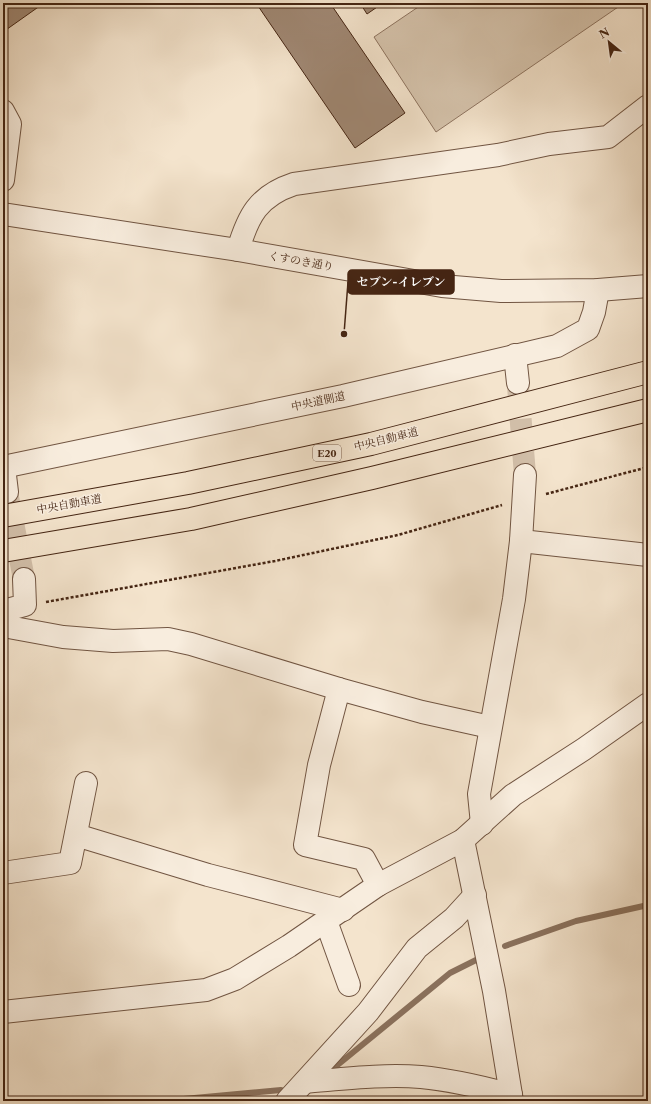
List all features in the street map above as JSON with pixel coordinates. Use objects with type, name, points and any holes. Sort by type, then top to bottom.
[{"type":"highway","name":"中央自動車道","points":[[3,516],[188,483],[371,444],[648,372]]},
{"type":"highway","points":[[3,551],[191,519],[372,478],[648,410]]},
{"type":"street","points":[[238,250],[249,217],[268,197],[280,189],[294,184],[498,155],[549,144],[608,137],[648,106]]},
{"type":"street","points":[[3,111],[10,124],[3,180]]},
{"type":"street","name":"くすのき通り","points":[[3,214],[238,250],[442,286],[502,291],[598,290],[648,286]]},
{"type":"street","name":"中央道側道","points":[[3,467],[343,396],[557,346],[588,329],[594,312],[598,290]]},
{"type":"street","points":[[515,355],[518,383]]},
{"type":"street","points":[[3,467],[7,492]]},
{"type":"street","points":[[482,824],[479,794],[513,607],[521,541],[522,499],[525,475]]},
{"type":"street","points":[[521,541],[648,555]]},
{"type":"street","points":[[3,611],[25,605],[24,579]]},
{"type":"street","points":[[3,626],[63,637],[114,641],[168,639],[191,644],[339,689],[422,712],[490,727]]},
{"type":"street","points":[[339,689],[319,765],[304,845],[364,859],[378,885]]},
{"type":"street","points":[[3,1012],[206,990],[235,979],[335,916],[378,885],[463,840],[513,795],[584,749],[648,704]]},
{"type":"street","points":[[3,873],[70,863],[86,783]]},
{"type":"street","points":[[76,835],[208,875],[335,916]]},
{"type":"street","points":[[305,1082],[388,1076],[422,1077],[469,1084],[512,1098],[495,998],[463,840]]},
{"type":"street","points":[[287,1101],[368,1012],[418,948],[454,918],[475,895]]},
{"type":"street","points":[[335,916],[349,984]]},
{"type":"path","points":[[25,605],[275,561],[382,538],[522,499],[648,467]]},
{"type":"shaded area","points":[[424,3],[620,3],[621,5],[436,132],[374,37]]},
{"type":"building","points":[[3,3],[44,3],[3,32]]},
{"type":"building","points":[[256,3],[330,3],[405,113],[355,148]]},
{"type":"building","points":[[360,3],[383,3],[367,14]]},
{"type":"waterway","points":[[505,946],[576,921],[648,905]]},
{"type":"waterway","points":[[329,1072],[450,973],[476,960]]},
{"type":"waterway","points":[[162,1101],[281,1090]]},
{"type":"tunnel","points":[[518,386],[525,475]]},
{"type":"tunnel","points":[[7,492],[24,579]]},
{"type":"place","name":"セブン-イレブン","points":[[344,334]]}]
